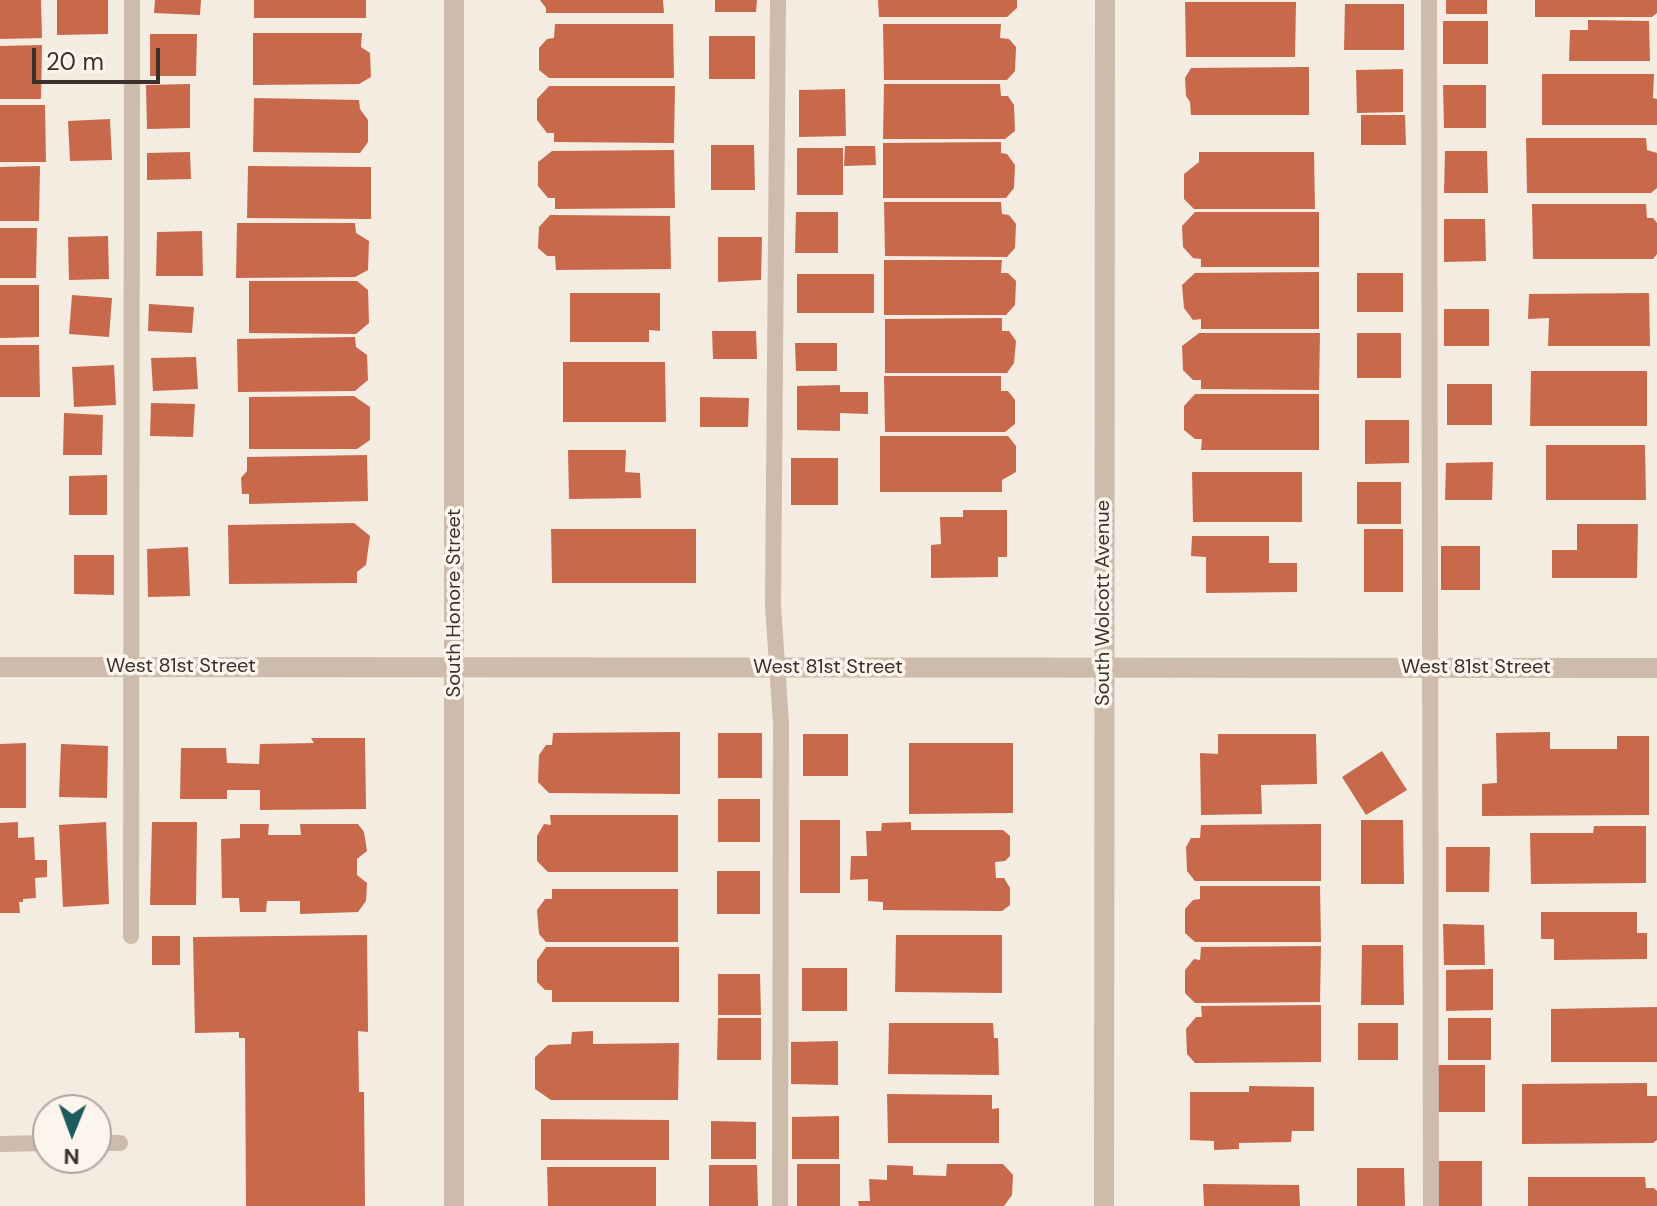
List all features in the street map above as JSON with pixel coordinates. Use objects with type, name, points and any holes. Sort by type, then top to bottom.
[{"type":"street","name":"South Honore Street","points":[[454,0],[454,1206]]},
{"type":"street","name":"South Wolcott Avenue","points":[[1104,1206],[1105,0]]},
{"type":"street","name":"West 81st Street","points":[[0,667],[1657,668]]},
{"type":"lane","points":[[131,936],[132,0]]},
{"type":"lane","points":[[778,0],[773,589],[781,724],[780,1206]]},
{"type":"lane","points":[[1429,0],[1431,1206]]},
{"type":"lane","points":[[0,1144],[32,1143]]},
{"type":"lane","points":[[112,1143],[120,1143]]},
{"type":"building","points":[[0,0],[41,0],[42,38],[0,39]]},
{"type":"building","points":[[57,0],[108,0],[108,34],[57,35]]},
{"type":"building","points":[[155,0],[201,0],[200,15],[154,13]]},
{"type":"building","points":[[254,0],[366,0],[366,18],[254,18]]},
{"type":"building","points":[[540,0],[663,0],[664,13],[546,13]]},
{"type":"building","points":[[715,0],[757,0],[756,12],[715,12]]},
{"type":"building","points":[[878,0],[1017,0],[1017,8],[1007,17],[879,17]]},
{"type":"building","points":[[1446,0],[1487,0],[1487,14],[1446,14]]},
{"type":"building","points":[[1535,0],[1657,0],[1657,13],[1652,17],[1535,17]]},
{"type":"building","points":[[1185,2],[1296,2],[1295,57],[1186,57]]},
{"type":"building","points":[[1345,4],[1404,4],[1404,50],[1344,50]]},
{"type":"building","points":[[1588,20],[1649,21],[1650,61],[1569,61],[1570,30],[1588,30]]},
{"type":"building","points":[[1443,21],[1488,21],[1488,64],[1443,64]]},
{"type":"building","points":[[555,24],[673,24],[674,78],[549,78],[539,70],[539,48],[547,39],[554,38]]},
{"type":"building","points":[[883,24],[1001,24],[1000,38],[1009,39],[1016,47],[1015,71],[1007,80],[884,80]]},
{"type":"building","points":[[253,33],[362,33],[361,47],[370,53],[371,77],[359,84],[253,85]]},
{"type":"building","points":[[150,34],[197,34],[196,76],[150,76]]},
{"type":"building","points":[[709,36],[755,36],[755,79],[709,79]]},
{"type":"building","points":[[42,45],[41,99],[0,99],[0,46]]},
{"type":"building","points":[[1309,67],[1309,115],[1191,115],[1185,78],[1191,68]]},
{"type":"building","points":[[1403,69],[1403,112],[1357,113],[1356,70]]},
{"type":"building","points":[[1542,74],[1654,74],[1653,98],[1657,99],[1657,125],[1542,125]]},
{"type":"building","points":[[190,84],[190,128],[147,129],[146,85]]},
{"type":"building","points":[[884,84],[1000,84],[1001,96],[1008,96],[1014,105],[1015,131],[1005,139],[883,139]]},
{"type":"building","points":[[1443,85],[1486,85],[1486,128],[1444,128]]},
{"type":"building","points":[[549,86],[675,86],[674,143],[554,142],[554,133],[547,133],[537,120],[537,99]]},
{"type":"building","points":[[845,89],[846,136],[799,137],[799,90]]},
{"type":"building","points":[[254,98],[359,100],[360,109],[368,120],[368,142],[360,153],[253,152]]},
{"type":"building","points":[[0,105],[45,105],[46,162],[0,162]]},
{"type":"building","points":[[1361,115],[1405,115],[1406,145],[1361,145]]},
{"type":"building","points":[[110,119],[112,160],[70,161],[68,121]]},
{"type":"building","points":[[1526,138],[1646,138],[1647,150],[1657,153],[1657,188],[1651,193],[1527,193]]},
{"type":"building","points":[[1001,142],[1001,153],[1007,154],[1015,165],[1014,188],[1006,198],[883,198],[883,143]]},
{"type":"building","points":[[711,145],[754,145],[755,190],[711,190]]},
{"type":"building","points":[[845,146],[875,146],[876,165],[844,166]]},
{"type":"building","points":[[797,148],[843,148],[843,195],[797,195]]},
{"type":"building","points":[[674,150],[675,208],[555,209],[555,198],[548,198],[538,186],[538,162],[552,151]]},
{"type":"building","points":[[1445,151],[1487,151],[1488,193],[1444,193]]},
{"type":"building","points":[[190,152],[191,179],[147,180],[147,153]]},
{"type":"building","points":[[1199,152],[1314,152],[1315,209],[1194,209],[1184,199],[1184,174],[1199,162]]},
{"type":"building","points":[[40,166],[39,221],[0,221],[0,167]]},
{"type":"building","points":[[248,166],[371,167],[371,219],[247,218]]},
{"type":"building","points":[[884,202],[1001,202],[1002,214],[1009,215],[1016,224],[1015,248],[1007,257],[885,256]]},
{"type":"building","points":[[1532,204],[1646,204],[1647,218],[1653,218],[1657,223],[1657,254],[1653,259],[1533,259]]},
{"type":"building","points":[[796,212],[838,212],[838,253],[795,253]]},
{"type":"building","points":[[1195,212],[1319,212],[1319,267],[1201,267],[1201,259],[1193,258],[1183,247],[1182,226]]},
{"type":"building","points":[[550,215],[670,216],[671,269],[556,270],[555,256],[547,256],[538,248],[539,227]]},
{"type":"building","points":[[1444,219],[1485,219],[1486,261],[1444,262]]},
{"type":"building","points":[[237,223],[355,223],[356,233],[369,241],[368,270],[355,277],[236,278]]},
{"type":"building","points":[[0,228],[37,228],[36,278],[0,278]]},
{"type":"building","points":[[202,231],[203,276],[156,276],[157,232]]},
{"type":"building","points":[[108,236],[109,279],[69,280],[68,237]]},
{"type":"building","points":[[718,237],[762,237],[761,280],[718,282]]},
{"type":"building","points":[[884,260],[1002,260],[1001,273],[1008,273],[1016,281],[1015,305],[1006,315],[884,315]]},
{"type":"building","points":[[1319,272],[1319,329],[1201,329],[1201,319],[1193,320],[1184,308],[1182,285],[1195,273]]},
{"type":"building","points":[[1357,273],[1403,273],[1403,312],[1357,312]]},
{"type":"building","points":[[797,274],[874,274],[874,313],[797,313]]},
{"type":"building","points":[[249,281],[357,281],[368,290],[369,323],[356,334],[249,333]]},
{"type":"building","points":[[0,285],[39,285],[39,337],[0,338]]},
{"type":"building","points":[[570,293],[660,293],[660,331],[649,330],[649,342],[570,342]]},
{"type":"building","points":[[1649,293],[1650,346],[1548,346],[1549,318],[1528,319],[1529,294]]},
{"type":"building","points":[[72,295],[112,298],[109,337],[69,334]]},
{"type":"building","points":[[149,304],[194,307],[192,333],[148,331]]},
{"type":"building","points":[[1444,309],[1489,309],[1489,346],[1444,346]]},
{"type":"building","points":[[1002,318],[1002,331],[1009,331],[1016,341],[1014,363],[1007,373],[885,373],[885,319]]},
{"type":"building","points":[[712,331],[756,331],[757,359],[713,359]]},
{"type":"building","points":[[1199,333],[1320,333],[1319,390],[1201,389],[1201,380],[1193,380],[1183,370],[1182,346]]},
{"type":"building","points":[[1357,333],[1401,333],[1401,378],[1357,378]]},
{"type":"building","points":[[355,337],[356,347],[367,355],[368,380],[355,391],[238,392],[237,339]]},
{"type":"building","points":[[795,343],[837,343],[837,371],[796,371]]},
{"type":"building","points":[[0,345],[39,345],[40,397],[0,397]]},
{"type":"building","points":[[196,357],[198,389],[153,391],[151,358]]},
{"type":"building","points":[[563,362],[665,362],[666,422],[563,422]]},
{"type":"building","points":[[114,365],[116,405],[74,407],[72,367]]},
{"type":"building","points":[[1531,371],[1647,371],[1647,426],[1530,426]]},
{"type":"building","points":[[884,376],[1001,376],[1001,391],[1008,391],[1015,400],[1015,424],[1005,432],[885,432]]},
{"type":"building","points":[[1447,384],[1492,384],[1492,425],[1447,425]]},
{"type":"building","points":[[840,385],[840,392],[868,392],[868,414],[840,413],[840,431],[797,430],[797,386]]},
{"type":"building","points":[[1195,394],[1319,394],[1319,450],[1201,450],[1202,439],[1195,439],[1184,430],[1184,406]]},
{"type":"building","points":[[354,396],[370,407],[370,440],[357,449],[249,449],[249,397]]},
{"type":"building","points":[[700,397],[749,398],[748,427],[700,427]]},
{"type":"building","points":[[151,403],[195,404],[193,437],[150,436]]},
{"type":"building","points":[[64,413],[103,415],[102,455],[63,455]]},
{"type":"building","points":[[1365,420],[1409,420],[1409,463],[1365,464]]},
{"type":"building","points":[[880,436],[1008,436],[1016,446],[1016,472],[1002,480],[1002,492],[880,492]]},
{"type":"building","points":[[1546,445],[1645,445],[1646,500],[1546,500]]},
{"type":"building","points":[[568,450],[626,450],[625,472],[640,473],[641,498],[569,499]]},
{"type":"building","points":[[367,455],[368,501],[249,504],[249,494],[242,494],[241,478],[247,471],[247,457]]},
{"type":"building","points":[[791,458],[838,458],[838,505],[791,505]]},
{"type":"building","points":[[1493,462],[1492,500],[1445,500],[1446,463]]},
{"type":"building","points":[[1192,472],[1302,472],[1302,522],[1193,522]]},
{"type":"building","points":[[107,475],[107,515],[69,515],[69,476]]},
{"type":"building","points":[[1357,482],[1401,482],[1401,524],[1357,524]]},
{"type":"building","points":[[963,510],[1007,510],[1007,557],[998,557],[998,577],[931,578],[931,545],[941,544],[940,517],[963,517]]},
{"type":"building","points":[[354,523],[370,536],[366,565],[357,572],[357,583],[229,584],[228,525]]},
{"type":"building","points":[[1577,524],[1638,524],[1637,578],[1552,578],[1552,550],[1577,550]]},
{"type":"building","points":[[551,529],[696,529],[696,583],[552,583]]},
{"type":"building","points":[[1364,529],[1403,529],[1403,592],[1364,592]]},
{"type":"building","points":[[1192,536],[1269,536],[1269,563],[1297,563],[1297,592],[1206,593],[1206,557],[1191,556]]},
{"type":"building","points":[[1441,546],[1480,546],[1480,590],[1441,590]]},
{"type":"building","points":[[188,547],[190,596],[148,597],[147,549]]},
{"type":"building","points":[[74,555],[114,555],[114,595],[74,594]]},
{"type":"building","points":[[680,732],[680,794],[549,793],[538,782],[539,755],[546,745],[552,745],[553,733]]},
{"type":"building","points":[[1550,732],[1550,749],[1617,749],[1617,736],[1649,736],[1649,815],[1482,816],[1482,784],[1497,783],[1496,733]]},
{"type":"building","points":[[718,733],[762,733],[762,778],[718,778]]},
{"type":"building","points":[[803,734],[848,734],[848,776],[803,776]]},
{"type":"building","points":[[1218,734],[1316,734],[1317,784],[1261,785],[1262,814],[1201,815],[1200,753],[1218,754]]},
{"type":"building","points":[[311,738],[365,738],[366,809],[260,810],[260,790],[227,790],[227,799],[180,799],[181,748],[226,748],[227,763],[259,764],[260,744],[314,743]]},
{"type":"building","points":[[26,743],[26,808],[0,808],[0,744]]},
{"type":"building","points":[[909,743],[1013,743],[1013,813],[909,814]]},
{"type":"building","points":[[61,744],[108,746],[107,798],[59,797]]},
{"type":"building","points":[[1382,751],[1407,790],[1366,815],[1342,777]]},
{"type":"building","points":[[718,799],[760,799],[760,842],[718,842]]},
{"type":"building","points":[[550,815],[678,815],[678,872],[548,872],[537,861],[537,836],[544,824],[551,825]]},
{"type":"building","points":[[800,820],[840,820],[840,893],[800,893]]},
{"type":"building","points":[[1361,820],[1403,820],[1404,884],[1361,884]]},
{"type":"building","points":[[18,822],[18,838],[34,837],[35,860],[47,860],[47,877],[35,878],[36,898],[19,902],[20,913],[0,913],[0,823]]},
{"type":"building","points":[[106,822],[109,904],[63,907],[59,825]]},
{"type":"building","points":[[152,822],[197,822],[196,905],[150,905]]},
{"type":"building","points":[[911,822],[911,830],[1003,830],[1010,836],[1010,856],[1005,861],[995,862],[996,878],[1004,878],[1010,888],[1010,905],[1002,911],[883,910],[883,902],[868,901],[868,879],[850,880],[851,856],[867,856],[866,831],[881,831],[882,823]]},
{"type":"building","points":[[240,824],[269,824],[268,835],[301,835],[300,824],[358,824],[364,832],[367,851],[357,859],[357,875],[367,883],[366,901],[358,912],[300,914],[300,901],[267,901],[266,912],[240,912],[239,898],[222,898],[221,839],[240,838]]},
{"type":"building","points":[[1321,824],[1321,881],[1195,881],[1187,871],[1186,847],[1191,838],[1200,838],[1201,825]]},
{"type":"building","points":[[1594,826],[1646,826],[1646,883],[1531,884],[1530,833],[1593,833]]},
{"type":"building","points":[[1446,847],[1490,847],[1489,892],[1446,892]]},
{"type":"building","points":[[717,871],[760,871],[760,914],[717,914]]},
{"type":"building","points":[[1200,886],[1320,886],[1321,942],[1195,942],[1185,933],[1185,909],[1193,900],[1200,899]]},
{"type":"building","points":[[552,889],[678,889],[678,942],[546,942],[539,934],[537,910],[545,899],[552,899]]},
{"type":"building","points":[[1541,912],[1637,912],[1637,933],[1647,933],[1647,959],[1554,960],[1554,939],[1541,939]]},
{"type":"building","points":[[1443,924],[1484,925],[1485,965],[1444,965]]},
{"type":"building","points":[[367,935],[368,1032],[358,1031],[359,1092],[364,1092],[365,1206],[246,1206],[245,1038],[239,1038],[239,1032],[195,1033],[193,937]]},
{"type":"building","points":[[896,935],[1002,935],[1002,993],[895,992]]},
{"type":"building","points":[[152,936],[180,936],[180,965],[152,965]]},
{"type":"building","points":[[1362,945],[1403,945],[1404,1005],[1361,1005]]},
{"type":"building","points":[[1321,946],[1320,1002],[1195,1003],[1185,993],[1185,970],[1194,959],[1200,960],[1201,947]]},
{"type":"building","points":[[546,947],[679,947],[679,1002],[552,1002],[552,990],[545,990],[537,982],[537,960]]},
{"type":"building","points":[[802,968],[847,968],[847,1011],[802,1011]]},
{"type":"building","points":[[1493,969],[1493,1010],[1446,1011],[1446,970]]},
{"type":"building","points":[[718,974],[760,974],[761,1015],[718,1015]]},
{"type":"building","points":[[1321,1005],[1321,1062],[1195,1063],[1187,1054],[1186,1029],[1196,1017],[1202,1017],[1201,1006]]},
{"type":"building","points":[[1657,1007],[1657,1062],[1551,1062],[1551,1009]]},
{"type":"building","points":[[718,1018],[761,1018],[761,1060],[717,1060]]},
{"type":"building","points":[[1448,1018],[1491,1018],[1491,1060],[1448,1060]]},
{"type":"building","points":[[889,1023],[993,1023],[994,1038],[998,1038],[999,1075],[888,1074]]},
{"type":"building","points":[[1358,1023],[1398,1023],[1398,1060],[1358,1060]]},
{"type":"building","points":[[593,1031],[593,1044],[679,1043],[678,1100],[551,1100],[535,1089],[535,1057],[548,1045],[571,1044],[572,1032]]},
{"type":"building","points":[[838,1041],[838,1085],[791,1084],[791,1042]]},
{"type":"building","points":[[1437,1065],[1485,1065],[1485,1112],[1437,1112]]},
{"type":"building","points":[[1647,1083],[1647,1096],[1657,1096],[1657,1140],[1653,1143],[1522,1144],[1522,1084]]},
{"type":"building","points":[[1249,1086],[1314,1087],[1314,1131],[1292,1131],[1291,1142],[1239,1143],[1239,1149],[1214,1150],[1214,1141],[1190,1140],[1190,1092],[1249,1092]]},
{"type":"building","points":[[887,1094],[992,1095],[992,1109],[999,1108],[999,1143],[888,1143]]},
{"type":"building","points":[[839,1116],[839,1159],[792,1159],[792,1117]]},
{"type":"building","points":[[541,1119],[669,1120],[669,1160],[541,1160]]},
{"type":"building","points":[[711,1121],[756,1122],[756,1159],[711,1159]]},
{"type":"building","points":[[1437,1161],[1482,1161],[1482,1206],[1436,1206]]},
{"type":"building","points":[[797,1164],[840,1164],[840,1206],[797,1206]]},
{"type":"building","points":[[947,1164],[1003,1164],[1013,1175],[1012,1195],[1004,1206],[859,1206],[858,1201],[870,1201],[869,1179],[887,1180],[887,1165],[913,1166],[913,1175],[946,1176]]},
{"type":"building","points":[[709,1165],[757,1165],[758,1206],[709,1206]]},
{"type":"building","points":[[547,1167],[656,1167],[656,1206],[548,1206]]},
{"type":"building","points":[[1357,1168],[1404,1168],[1405,1206],[1357,1206]]},
{"type":"building","points":[[1528,1177],[1645,1177],[1646,1188],[1657,1191],[1657,1206],[1528,1206]]},
{"type":"building","points":[[1203,1184],[1299,1185],[1300,1206],[1204,1206]]}]
